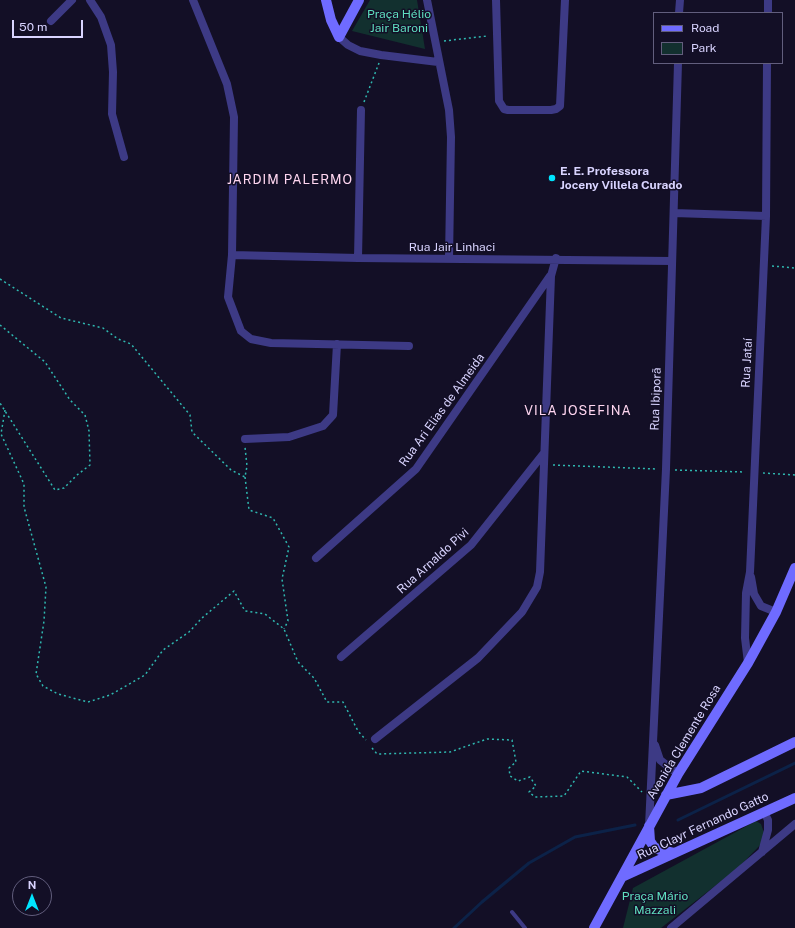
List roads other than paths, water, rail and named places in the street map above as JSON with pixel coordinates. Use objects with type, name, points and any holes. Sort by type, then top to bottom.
[{"type":"main road","points":[[326,0],[331,20],[339,37]]},
{"type":"main road","points":[[339,37],[359,0]]},
{"type":"main road","name":"Avenida Clemente Rosa","points":[[594,928],[678,774],[748,663],[776,612],[795,568]]},
{"type":"main road","points":[[666,795],[701,788],[795,742]]},
{"type":"main road","name":"Rua Clayr Fernando Gatto","points":[[622,877],[795,798]]},
{"type":"main road","points":[[649,826],[650,841],[654,847],[674,853]]},
{"type":"street","points":[[51,21],[72,0]]},
{"type":"street","points":[[90,0],[101,17],[111,45],[113,72],[112,114],[124,157]]},
{"type":"street","points":[[193,0],[227,84],[233,111],[232,255],[228,297],[241,331],[251,339],[271,344],[409,346]]},
{"type":"street","points":[[427,0],[448,110],[451,137],[448,259]]},
{"type":"street","points":[[496,0],[500,101],[504,109],[508,110],[556,109],[561,101],[564,0]]},
{"type":"street","points":[[679,12],[680,0]]},
{"type":"street","points":[[768,0],[768,12]]},
{"type":"street","points":[[339,37],[348,45],[360,51],[438,62]]},
{"type":"street","name":"Rua Ibiporã","points":[[649,826],[652,735],[666,469],[678,64]]},
{"type":"street","name":"Rua Jataí","points":[[748,663],[745,638],[746,593],[750,572],[766,216],[767,64]]},
{"type":"street","points":[[358,258],[361,110]]},
{"type":"street","points":[[674,213],[766,216]]},
{"type":"street","name":"Rua Jair Linhaci","points":[[232,255],[448,259],[556,258],[672,261]]},
{"type":"street","points":[[375,739],[478,658],[522,612],[537,587],[540,572],[551,276],[556,258]]},
{"type":"street","name":"Rua Ari Elias de Almeida","points":[[316,558],[416,469],[551,276]]},
{"type":"street","points":[[245,439],[289,437],[323,426],[333,415],[337,344]]},
{"type":"street","name":"Rua Arnaldo Pivi","points":[[341,657],[471,545],[544,453]]},
{"type":"street","points":[[750,572],[754,594],[761,606],[776,612]]},
{"type":"street","name":"Rua Ibiporã","points":[[652,735],[656,752],[660,760],[678,774]]},
{"type":"street","points":[[762,852],[768,830],[768,820],[764,812]]},
{"type":"street","points":[[671,928],[795,824]]},
{"type":"lane","points":[[512,912],[525,928]]},
{"type":"waterway","points":[[678,820],[795,763]]},
{"type":"waterway","points":[[454,928],[482,902],[529,863],[575,837],[635,825]]},
{"type":"place","name":"E. E. Professora Joceny Villela Curado","points":[[552,178]]},
{"type":"district","name":"JARDIM PALERMO","points":[[290,180]]},
{"type":"district","name":"VILA JOSEFINA","points":[[578,411]]},
{"type":"park label","name":"Praça Hélio Jair Baroni","points":[[399,21]]},
{"type":"park label","name":"Praça Mário Mazzali","points":[[655,903]]}]
